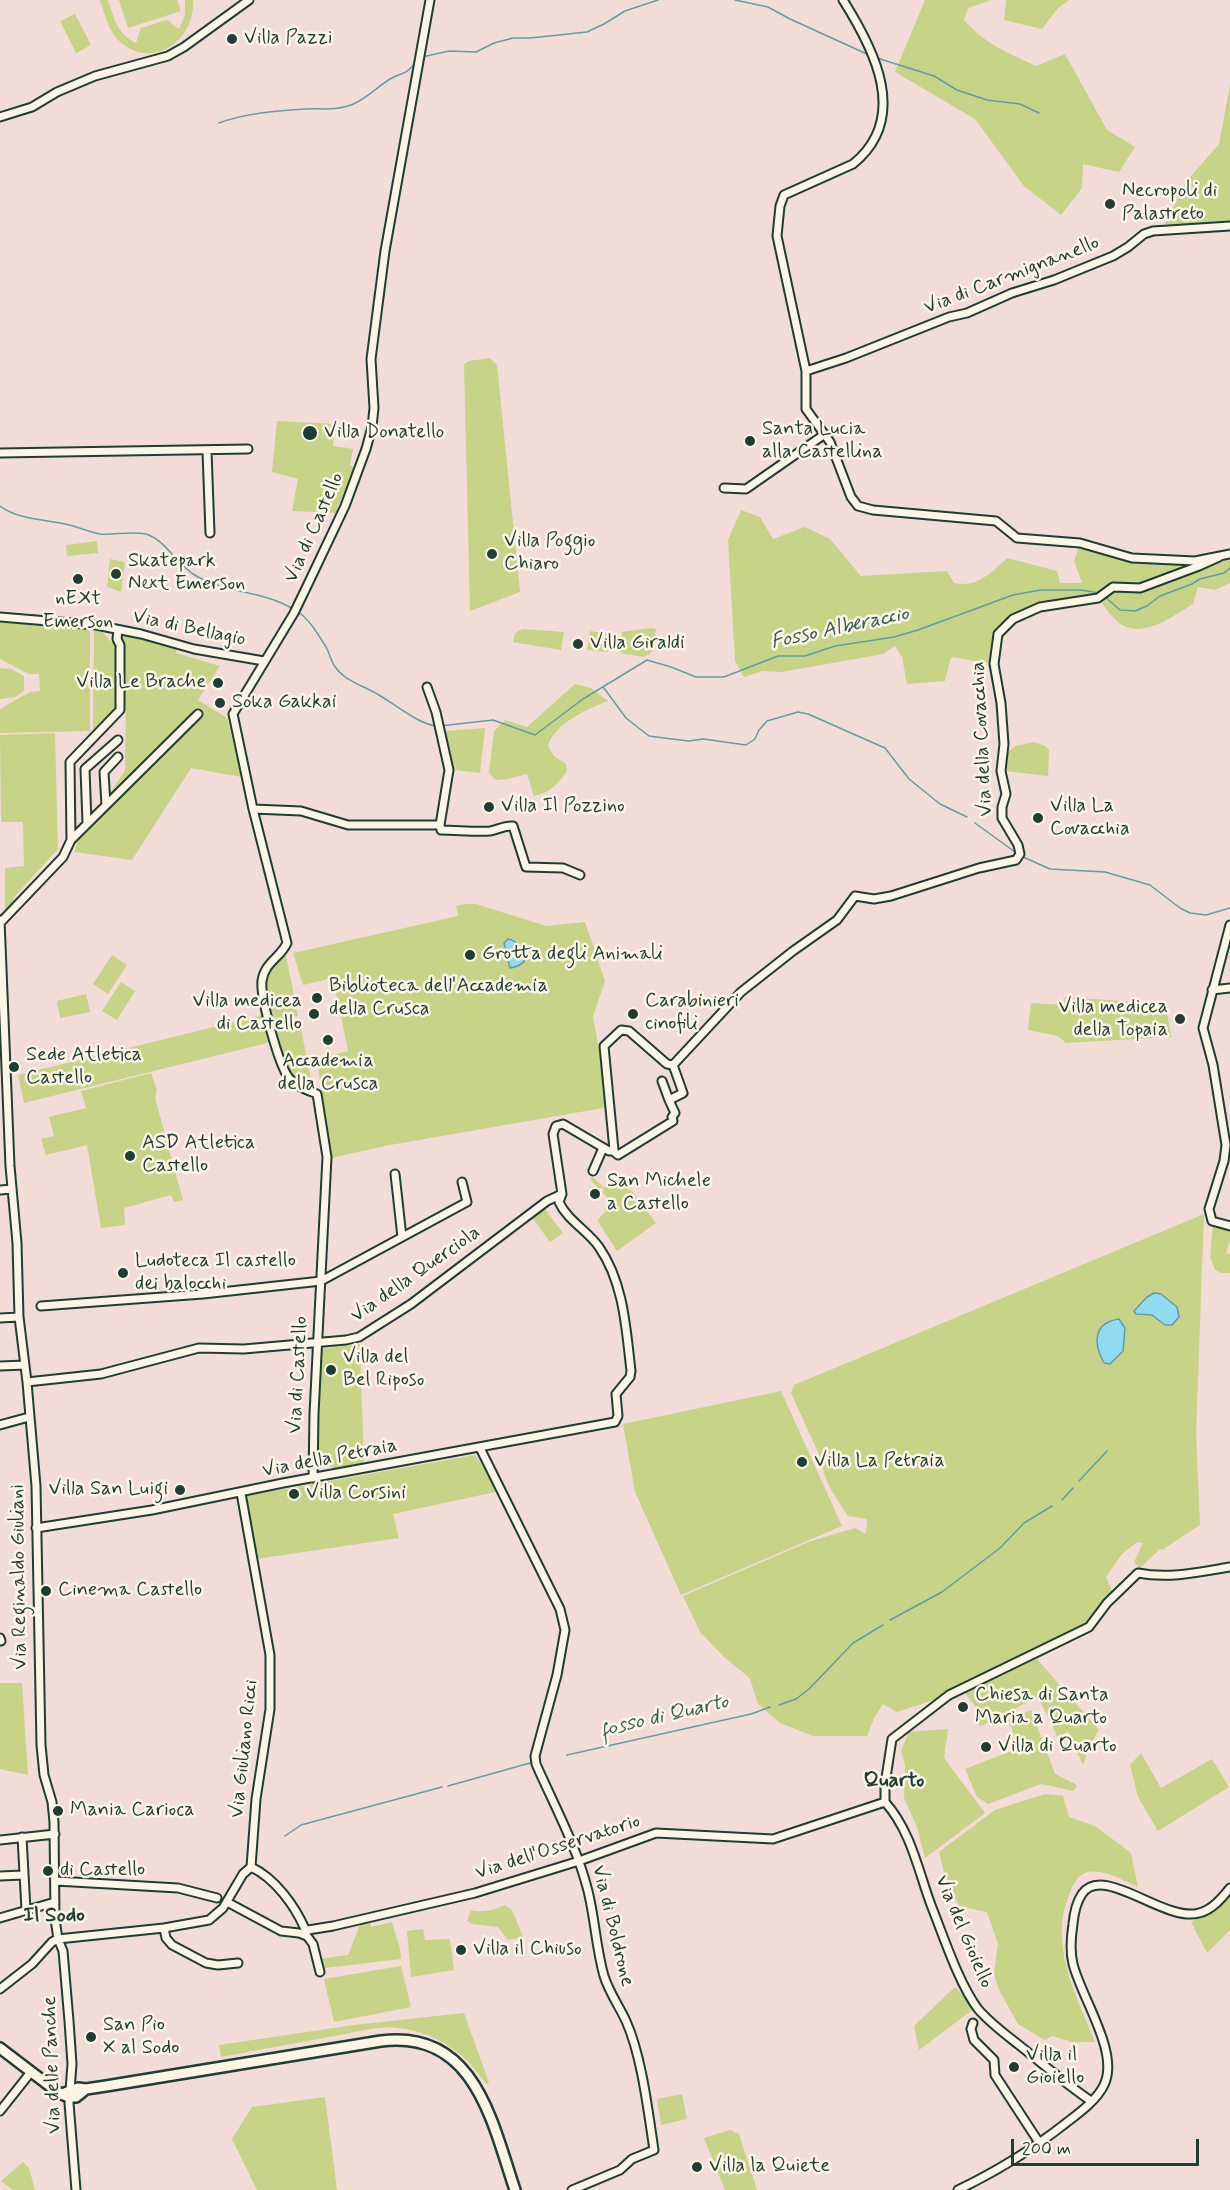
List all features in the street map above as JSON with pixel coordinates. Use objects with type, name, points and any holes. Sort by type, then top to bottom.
[{"type":"main road","points":[[0,2048],[31,2072],[67,2095],[76,2097],[86,2089],[381,2041],[413,2042],[443,2053],[463,2068],[474,2082],[486,2104],[515,2190]]},
{"type":"street","points":[[1,116],[32,107],[57,92],[95,76],[168,56],[249,0]]},
{"type":"street","name":"Via di Castello","points":[[313,1478],[317,1342],[327,1157],[317,1094],[297,1085],[283,1070],[262,994],[264,972],[287,943],[233,714],[295,610],[345,506],[372,427],[374,408],[371,359],[385,251],[430,0]]},
{"type":"street","points":[[843,0],[877,61],[884,93],[882,115],[876,136],[863,156],[854,164],[788,192],[781,200],[777,236],[806,371],[806,408],[825,434],[851,497],[858,506],[866,509],[996,521],[1017,538],[1080,543],[1132,558],[1184,561],[1230,554]]},
{"type":"street","name":"Via di Carmignanello","points":[[806,371],[846,358],[949,317],[967,313],[1012,293],[1054,280],[1113,256],[1144,234],[1153,231],[1230,226]]},
{"type":"street","points":[[724,488],[746,489],[825,434]]},
{"type":"street","points":[[0,453],[248,450]]},
{"type":"street","points":[[207,451],[210,533]]},
{"type":"street","name":"Via della Covacchia","points":[[673,1065],[741,992],[837,920],[855,896],[874,899],[891,896],[970,870],[1016,860],[1020,854],[1018,845],[1002,818],[1002,807],[1006,794],[1001,771],[1004,744],[994,664],[998,633],[1013,619],[1040,607],[1103,595],[1113,587],[1140,588],[1199,567],[1219,557]]},
{"type":"street","name":"Via di Bellagio","points":[[0,617],[96,625],[141,634],[194,649],[264,661]]},
{"type":"street","points":[[71,840],[70,762],[120,710],[118,630]]},
{"type":"street","points":[[427,687],[439,726],[449,775],[441,830],[494,831],[508,825],[513,826],[526,867],[563,868],[580,875]]},
{"type":"street","points":[[0,922],[63,857],[71,840],[87,823],[198,714]]},
{"type":"street","points":[[87,823],[85,769],[118,740]]},
{"type":"street","points":[[106,805],[104,772],[118,757]]},
{"type":"street","points":[[254,809],[301,811],[348,825],[440,825]]},
{"type":"street","name":"Via Reginaldo Giuliani","points":[[0,922],[4,1096],[17,1243],[19,1317],[36,1486],[41,1745],[44,1775],[53,1807],[58,1939]]},
{"type":"street","points":[[1230,925],[1203,1028],[1213,1065],[1226,1145],[1224,1161],[1209,1215],[1212,1221],[1230,1226]]},
{"type":"street","points":[[1212,990],[1230,988]]},
{"type":"street","points":[[613,1151],[615,1143],[604,1046],[621,1030],[629,1031],[667,1064],[673,1065],[683,1094],[669,1100]]},
{"type":"street","points":[[562,1194],[553,1134],[556,1126],[563,1124],[609,1152],[613,1151],[618,1155],[628,1151],[673,1121],[672,1117],[675,1113],[662,1081]]},
{"type":"street","points":[[593,1171],[603,1148]]},
{"type":"street","points":[[394,1174],[402,1237]]},
{"type":"street","points":[[42,1306],[203,1294],[321,1281],[467,1202],[462,1182]]},
{"type":"street","points":[[0,1190],[12,1189]]},
{"type":"street","name":"Via della Petraia","points":[[36,1528],[152,1510],[283,1483],[612,1424],[618,1412],[616,1394],[630,1377],[623,1305],[599,1247],[561,1206],[562,1194]]},
{"type":"street","name":"Via della Querciola","points":[[27,1382],[101,1374],[200,1348],[244,1349],[358,1337],[411,1304],[539,1207],[562,1194]]},
{"type":"street","points":[[0,1318],[19,1317]]},
{"type":"street","points":[[0,1366],[25,1365]]},
{"type":"street","points":[[0,1425],[29,1417]]},
{"type":"street","name":"Via di Boldrone","points":[[480,1448],[560,1609],[565,1630],[557,1675],[535,1756],[536,1764],[579,1861],[588,1892],[597,1947],[605,1978],[626,2022],[642,2079],[654,2150],[632,2159],[620,2170],[572,2190]]},
{"type":"street","name":"Via Giuliano Ricci","points":[[241,1493],[270,1655],[270,1709],[256,1799],[251,1867]]},
{"type":"street","points":[[885,1802],[885,1784],[892,1739],[949,1695],[1089,1627],[1107,1604],[1138,1573],[1153,1576],[1173,1575],[1230,1567]]},
{"type":"street","name":"Via dell'Osservatorio","points":[[251,1867],[270,1881],[291,1903],[305,1929],[308,1930],[475,1893],[579,1861],[656,1833],[773,1839],[885,1802]]},
{"type":"street","name":"Via del Gioiello","points":[[885,1802],[911,1843],[944,1939],[978,2009],[1058,2077],[1091,2101]]},
{"type":"street","points":[[0,1840],[55,1834]]},
{"type":"street","points":[[22,1837],[26,1910]]},
{"type":"street","points":[[0,1989],[32,1964],[52,1942],[58,1939],[164,1928],[212,1919],[227,1902],[243,1874],[251,1867]]},
{"type":"street","points":[[0,1876],[23,1875]]},
{"type":"street","points":[[56,1881],[178,1888],[217,1898]]},
{"type":"street","points":[[958,2190],[1040,2144],[1082,2111],[1104,2085],[1108,2075],[1107,2055],[1073,1962],[1071,1935],[1074,1910],[1088,1886],[1099,1884],[1117,1887],[1183,1915],[1200,1913],[1219,1902],[1230,1888]]},
{"type":"street","points":[[0,1918],[55,1902]]},
{"type":"street","points":[[227,1902],[281,1931],[307,1936],[313,1944],[320,1972]]},
{"type":"street","points":[[164,1928],[166,1938],[172,1945],[206,1963],[218,1965],[238,1963]]},
{"type":"street","name":"Via delle Panche","points":[[58,1939],[63,1951],[69,2021],[72,2064],[67,2095],[76,2190]]},
{"type":"street","points":[[973,2023],[971,2029],[974,2040],[993,2061],[995,2074],[1040,2144]]},
{"type":"street","points":[[0,2111],[31,2072]]},
{"type":"green space","points":[[100,0],[108,0],[120,30],[136,43],[141,28],[167,20],[179,29],[185,15],[185,0],[193,0],[192,16],[186,30],[166,49],[153,53],[139,52],[126,47],[114,35]]},
{"type":"green space","points":[[119,0],[177,0],[181,11],[128,28]]},
{"type":"green space","points":[[925,0],[991,0],[968,8],[964,20],[989,42],[1036,66],[1065,54],[1107,130],[1135,147],[1119,172],[1083,164],[1082,188],[1061,215],[1024,186],[975,119],[895,72]]},
{"type":"green space","points":[[1006,0],[1069,0],[1058,8],[1042,29],[1004,20]]},
{"type":"green space","points":[[75,14],[91,45],[76,53],[60,21]]},
{"type":"green space","points":[[1230,85],[1230,230],[1208,233],[1165,224],[1186,182],[1219,144]]},
{"type":"green space","points":[[490,358],[497,365],[520,592],[470,611],[464,364]]},
{"type":"green space","points":[[277,421],[335,424],[333,446],[353,449],[350,465],[355,468],[337,508],[337,513],[292,511],[298,479],[272,472]]},
{"type":"green space","points":[[741,510],[760,517],[773,539],[805,527],[830,539],[861,576],[947,571],[954,583],[962,584],[983,578],[1007,558],[1057,571],[1060,583],[1082,583],[1074,561],[1080,543],[1116,553],[1174,561],[1230,555],[1230,583],[1215,590],[1198,587],[1193,604],[1167,620],[1147,628],[1128,628],[1119,623],[1098,598],[1058,604],[1027,613],[1004,626],[997,639],[994,664],[951,657],[945,681],[907,684],[902,657],[895,646],[883,654],[782,672],[763,671],[744,677],[735,661],[728,540]]},
{"type":"green space","points":[[97,541],[98,553],[67,556],[66,545]]},
{"type":"green space","name":"Skatepark Next Emerson","points":[[110,559],[125,562],[121,592],[107,587]]},
{"type":"green space","points":[[0,619],[90,629],[90,731],[0,733],[0,709],[30,692],[40,691],[39,674],[29,674],[0,659]]},
{"type":"green space","points":[[523,629],[564,632],[561,650],[513,642],[515,633]]},
{"type":"green space","points":[[656,629],[653,651],[644,657],[620,653],[622,632]]},
{"type":"green space","points":[[94,631],[102,632],[111,642],[126,636],[177,647],[176,653],[220,666],[198,700],[227,718],[242,777],[191,768],[132,860],[75,852],[77,840],[125,771],[126,705],[93,734]]},
{"type":"green space","points":[[590,631],[610,634],[608,652],[587,650]]},
{"type":"green space","points":[[0,668],[11,669],[24,676],[24,691],[15,697],[0,699]]},
{"type":"green space","points":[[575,684],[591,688],[608,701],[573,718],[557,730],[551,738],[548,746],[554,756],[566,764],[567,771],[560,780],[549,790],[534,796],[527,774],[496,780],[489,773],[494,731],[505,720],[527,727]]},
{"type":"green space","points":[[485,728],[480,773],[455,770],[445,731]]},
{"type":"green space","points":[[55,733],[58,849],[5,909],[5,868],[24,866],[23,822],[1,822],[0,735]]},
{"type":"green space","points":[[1034,742],[1049,750],[1048,776],[1006,771],[1007,753],[1015,746]]},
{"type":"green space","points":[[476,904],[546,926],[585,922],[605,981],[593,1016],[609,1107],[390,1145],[331,1158],[317,1059],[348,1051],[333,978],[303,985],[293,953],[458,916],[456,906]]},
{"type":"green space","points":[[112,955],[127,965],[108,994],[93,984]]},
{"type":"green space","points":[[286,955],[298,1016],[273,1022],[265,993],[266,976],[276,961]]},
{"type":"green space","points":[[121,982],[135,991],[117,1020],[102,1011]]},
{"type":"green space","points":[[86,994],[90,1012],[60,1018],[57,1001]]},
{"type":"green space","points":[[1065,997],[1166,1004],[1171,1037],[1066,1043],[1058,1036],[1028,1030],[1031,1003],[1063,1005]]},
{"type":"green space","points":[[267,1014],[275,1041],[24,1103],[18,1075]]},
{"type":"green space","points":[[300,1024],[312,1084],[310,1085],[301,1082],[289,1071],[275,1031]]},
{"type":"green space","name":"ASD Atletica Castello","points":[[151,1073],[157,1090],[155,1098],[183,1200],[174,1202],[171,1195],[124,1208],[125,1225],[101,1228],[87,1145],[46,1155],[41,1139],[54,1136],[49,1117],[86,1108],[81,1091]]},
{"type":"green space","points":[[593,1177],[604,1188],[610,1182],[632,1191],[656,1223],[617,1251],[597,1220],[606,1211],[604,1209],[611,1201],[602,1192],[604,1190],[601,1187],[599,1189],[590,1179]]},
{"type":"green space","points":[[544,1208],[563,1233],[550,1242],[532,1217]]},
{"type":"green space","points":[[1204,1214],[1196,1433],[1200,1525],[1162,1550],[1160,1549],[1140,1568],[1134,1562],[1143,1543],[1137,1542],[1122,1554],[1106,1577],[1113,1593],[1089,1627],[949,1695],[897,1712],[883,1704],[867,1736],[813,1736],[780,1723],[758,1704],[750,1679],[725,1658],[700,1632],[683,1596],[811,1541],[855,1528],[866,1534],[867,1519],[848,1516],[828,1483],[822,1461],[791,1393],[794,1385]]},
{"type":"green space","points":[[1213,1225],[1230,1228],[1230,1240],[1226,1253],[1230,1254],[1230,1273],[1215,1270],[1210,1257]]},
{"type":"green space","points":[[360,1344],[364,1466],[343,1471],[315,1461],[320,1349]]},
{"type":"green space","points":[[781,1391],[842,1526],[681,1595],[635,1492],[623,1424]]},
{"type":"green space","points":[[475,1455],[500,1491],[393,1514],[399,1538],[256,1559],[246,1496]]},
{"type":"green space","points":[[1037,1659],[1099,1730],[1083,1765],[1068,1731],[1058,1738],[1038,1697],[979,1727],[979,1711],[965,1693]]},
{"type":"green space","points":[[0,1683],[22,1683],[28,1775],[0,1769]]},
{"type":"green space","points":[[1031,1710],[1055,1774],[1077,1785],[1074,1791],[1041,1784],[988,1804],[977,1797],[965,1769],[1019,1748],[1008,1720]]},
{"type":"green space","points":[[948,1729],[944,1758],[985,1813],[925,1858],[917,1827],[904,1798],[905,1765],[901,1751],[909,1732]]},
{"type":"green space","points":[[1141,1753],[1161,1788],[1212,1759],[1229,1787],[1158,1831],[1138,1797],[1130,1765]]},
{"type":"green space","points":[[1045,1794],[1063,1796],[1069,1817],[1095,1826],[1131,1853],[1138,1887],[1105,1873],[1085,1873],[1073,1885],[1063,1914],[1063,1951],[1067,1970],[1095,2042],[1072,2042],[1052,2036],[1045,2040],[1018,2024],[999,1990],[994,1974],[998,1944],[987,1912],[959,1906],[944,1873],[939,1852],[995,1810]]},
{"type":"green space","points":[[1230,1896],[1230,1930],[1207,1953],[1191,1922],[1215,1910]]},
{"type":"green space","points":[[505,1905],[512,1910],[523,1937],[508,1940],[498,1927],[472,1924],[467,1921],[471,1910],[488,1910]]},
{"type":"green space","points":[[369,1919],[371,1927],[392,1922],[401,1959],[325,1968],[319,1959],[348,1955],[361,1922]]},
{"type":"green space","points":[[423,1929],[425,1940],[450,1939],[454,1970],[411,1977],[407,1931]]},
{"type":"green space","points":[[401,1966],[411,2007],[334,2022],[324,1979]]},
{"type":"green space","points":[[955,1987],[975,2008],[919,2050],[914,2026]]},
{"type":"green space","points":[[464,2013],[489,2083],[486,2084],[469,2063],[449,2046],[426,2035],[399,2028],[370,2029],[221,2057],[219,2045],[354,2025]]},
{"type":"green space","points":[[682,2094],[687,2119],[661,2125],[657,2099]]},
{"type":"green space","points":[[325,2097],[337,2190],[257,2190],[232,2139],[252,2107]]},
{"type":"green space","points":[[730,2130],[739,2134],[757,2190],[725,2190],[704,2138]]},
{"type":"green space","points":[[23,2162],[29,2168],[35,2190],[13,2190],[1,2181]]},
{"type":"water","points":[[508,939],[517,944],[526,959],[510,968],[504,943]]},
{"type":"water","points":[[1154,1293],[1161,1294],[1177,1307],[1179,1317],[1172,1325],[1165,1325],[1152,1315],[1136,1314],[1134,1311]]},
{"type":"water","points":[[1119,1319],[1125,1328],[1123,1351],[1110,1364],[1104,1363],[1097,1341],[1100,1329],[1110,1321]]},
{"type":"waterway","points":[[422,57],[449,51],[476,52],[494,43],[513,38],[587,32],[625,11],[658,0]]},
{"type":"waterway","points":[[735,0],[768,7],[869,55]]},
{"type":"waterway","points":[[877,58],[934,76],[957,90],[987,100],[1020,104],[1039,113]]},
{"type":"waterway","points":[[219,123],[261,113],[345,107],[361,100],[390,79],[406,72],[416,62]]},
{"type":"waterway","name":"Fosso Alberaccio","points":[[0,506],[23,517],[69,525],[100,534],[146,534],[159,541],[184,567],[198,577],[282,603],[293,609]]},
{"type":"waterway","name":"Fosso Alberaccio","points":[[1104,596],[1120,610],[1135,611],[1147,606],[1160,596],[1200,579],[1224,573],[1230,568]]},
{"type":"waterway","name":"Fosso Alberaccio","points":[[440,726],[493,720],[535,735],[583,699],[647,660],[696,677],[724,677],[778,656],[805,656],[835,646],[894,637],[1013,595],[1041,590],[1080,590],[1100,593]]},
{"type":"waterway","name":"Fosso Alberaccio","points":[[297,611],[313,628],[340,673],[414,718],[436,726]]},
{"type":"waterway","points":[[604,688],[626,718],[649,736],[672,739],[689,741],[703,739],[746,745],[755,739],[767,721],[798,712],[808,714],[885,748],[909,779],[940,804],[967,817]]},
{"type":"waterway","points":[[975,823],[1015,852]]},
{"type":"waterway","points":[[1021,856],[1050,869],[1105,872],[1150,885],[1190,913],[1206,915],[1230,908]]},
{"type":"waterway","name":"fosso di Quarto","points":[[1079,1481],[1107,1451]]},
{"type":"waterway","points":[[1062,1500],[1073,1488]]},
{"type":"waterway","name":"fosso di Quarto","points":[[890,1620],[942,1592],[1000,1548],[1024,1523],[1052,1506]]},
{"type":"waterway","name":"fosso di Quarto","points":[[779,1705],[796,1699],[809,1689],[853,1643],[883,1625]]},
{"type":"waterway","name":"fosso di Quarto","points":[[567,1755],[751,1714],[770,1707]]},
{"type":"waterway","name":"fosso di Quarto","points":[[448,1786],[530,1763]]},
{"type":"waterway","name":"fosso di Quarto","points":[[285,1836],[301,1825],[442,1787]]},
{"type":"place","name":"Villa Pazzi","points":[[232,39]]},
{"type":"place","name":"Necropoli di Palastreto","points":[[1110,204]]},
{"type":"place","name":"Villa Donatello","points":[[310,433]]},
{"type":"place","name":"Santa Lucia alla Castellina","points":[[750,441]]},
{"type":"place","name":"Villa Poggio Chiaro","points":[[492,554]]},
{"type":"place","name":"Skatepark Next Emerson","points":[[116,574]]},
{"type":"place","name":"nEXt Emerson","points":[[78,579]]},
{"type":"place","name":"Villa Giraldi","points":[[578,644]]},
{"type":"place","name":"Villa Le Brache","points":[[218,683]]},
{"type":"place","name":"Soka Gakkai","points":[[220,703]]},
{"type":"place","name":"Villa Il Pozzino","points":[[489,807]]},
{"type":"place","name":"Villa La Covacchia","points":[[1038,818]]},
{"type":"place","name":"Grotta degli Animali","points":[[470,955]]},
{"type":"place","name":"Biblioteca dell'Accademia della Crusca","points":[[317,998]]},
{"type":"place","name":"Villa medicea di Castello","points":[[314,1014]]},
{"type":"place","name":"Carabinieri cinofili","points":[[633,1014]]},
{"type":"place","name":"Villa medicea della Topaia","points":[[1180,1019]]},
{"type":"place","name":"Accademia della Crusca","points":[[328,1040]]},
{"type":"place","name":"Sede Atletica Castello","points":[[14,1067]]},
{"type":"place","name":"ASD Atletica Castello","points":[[130,1156]]},
{"type":"place","name":"San Michele a Castello","points":[[595,1194]]},
{"type":"place","name":"Ludoteca Il castello dei balocchi","points":[[123,1273]]},
{"type":"place","name":"Villa del Bel Riposo","points":[[331,1370]]},
{"type":"place","name":"Villa La Petraia","points":[[802,1462]]},
{"type":"place","name":"Villa San Luigi","points":[[180,1490]]},
{"type":"place","name":"Villa Corsini","points":[[294,1494]]},
{"type":"place","name":"Cinema Castello","points":[[46,1591]]},
{"type":"place","name":"Chiesa di Santa Maria a Quarto","points":[[963,1707]]},
{"type":"place","name":"Villa di Quarto","points":[[986,1747]]},
{"type":"place","name":"Mania Carioca","points":[[58,1811]]},
{"type":"place","name":"di Castello","points":[[48,1871]]},
{"type":"place","name":"Villa il Chiuso","points":[[461,1950]]},
{"type":"place","name":"San Pio X al Sodo","points":[[91,2037]]},
{"type":"place","name":"Villa il Gioiello","points":[[1014,2067]]},
{"type":"place","name":"Villa la Quiete","points":[[697,2167]]},
{"type":"district","name":"Quarto","points":[[894,1782]]},
{"type":"district","name":"Il Sodo","points":[[54,1917]]}]
